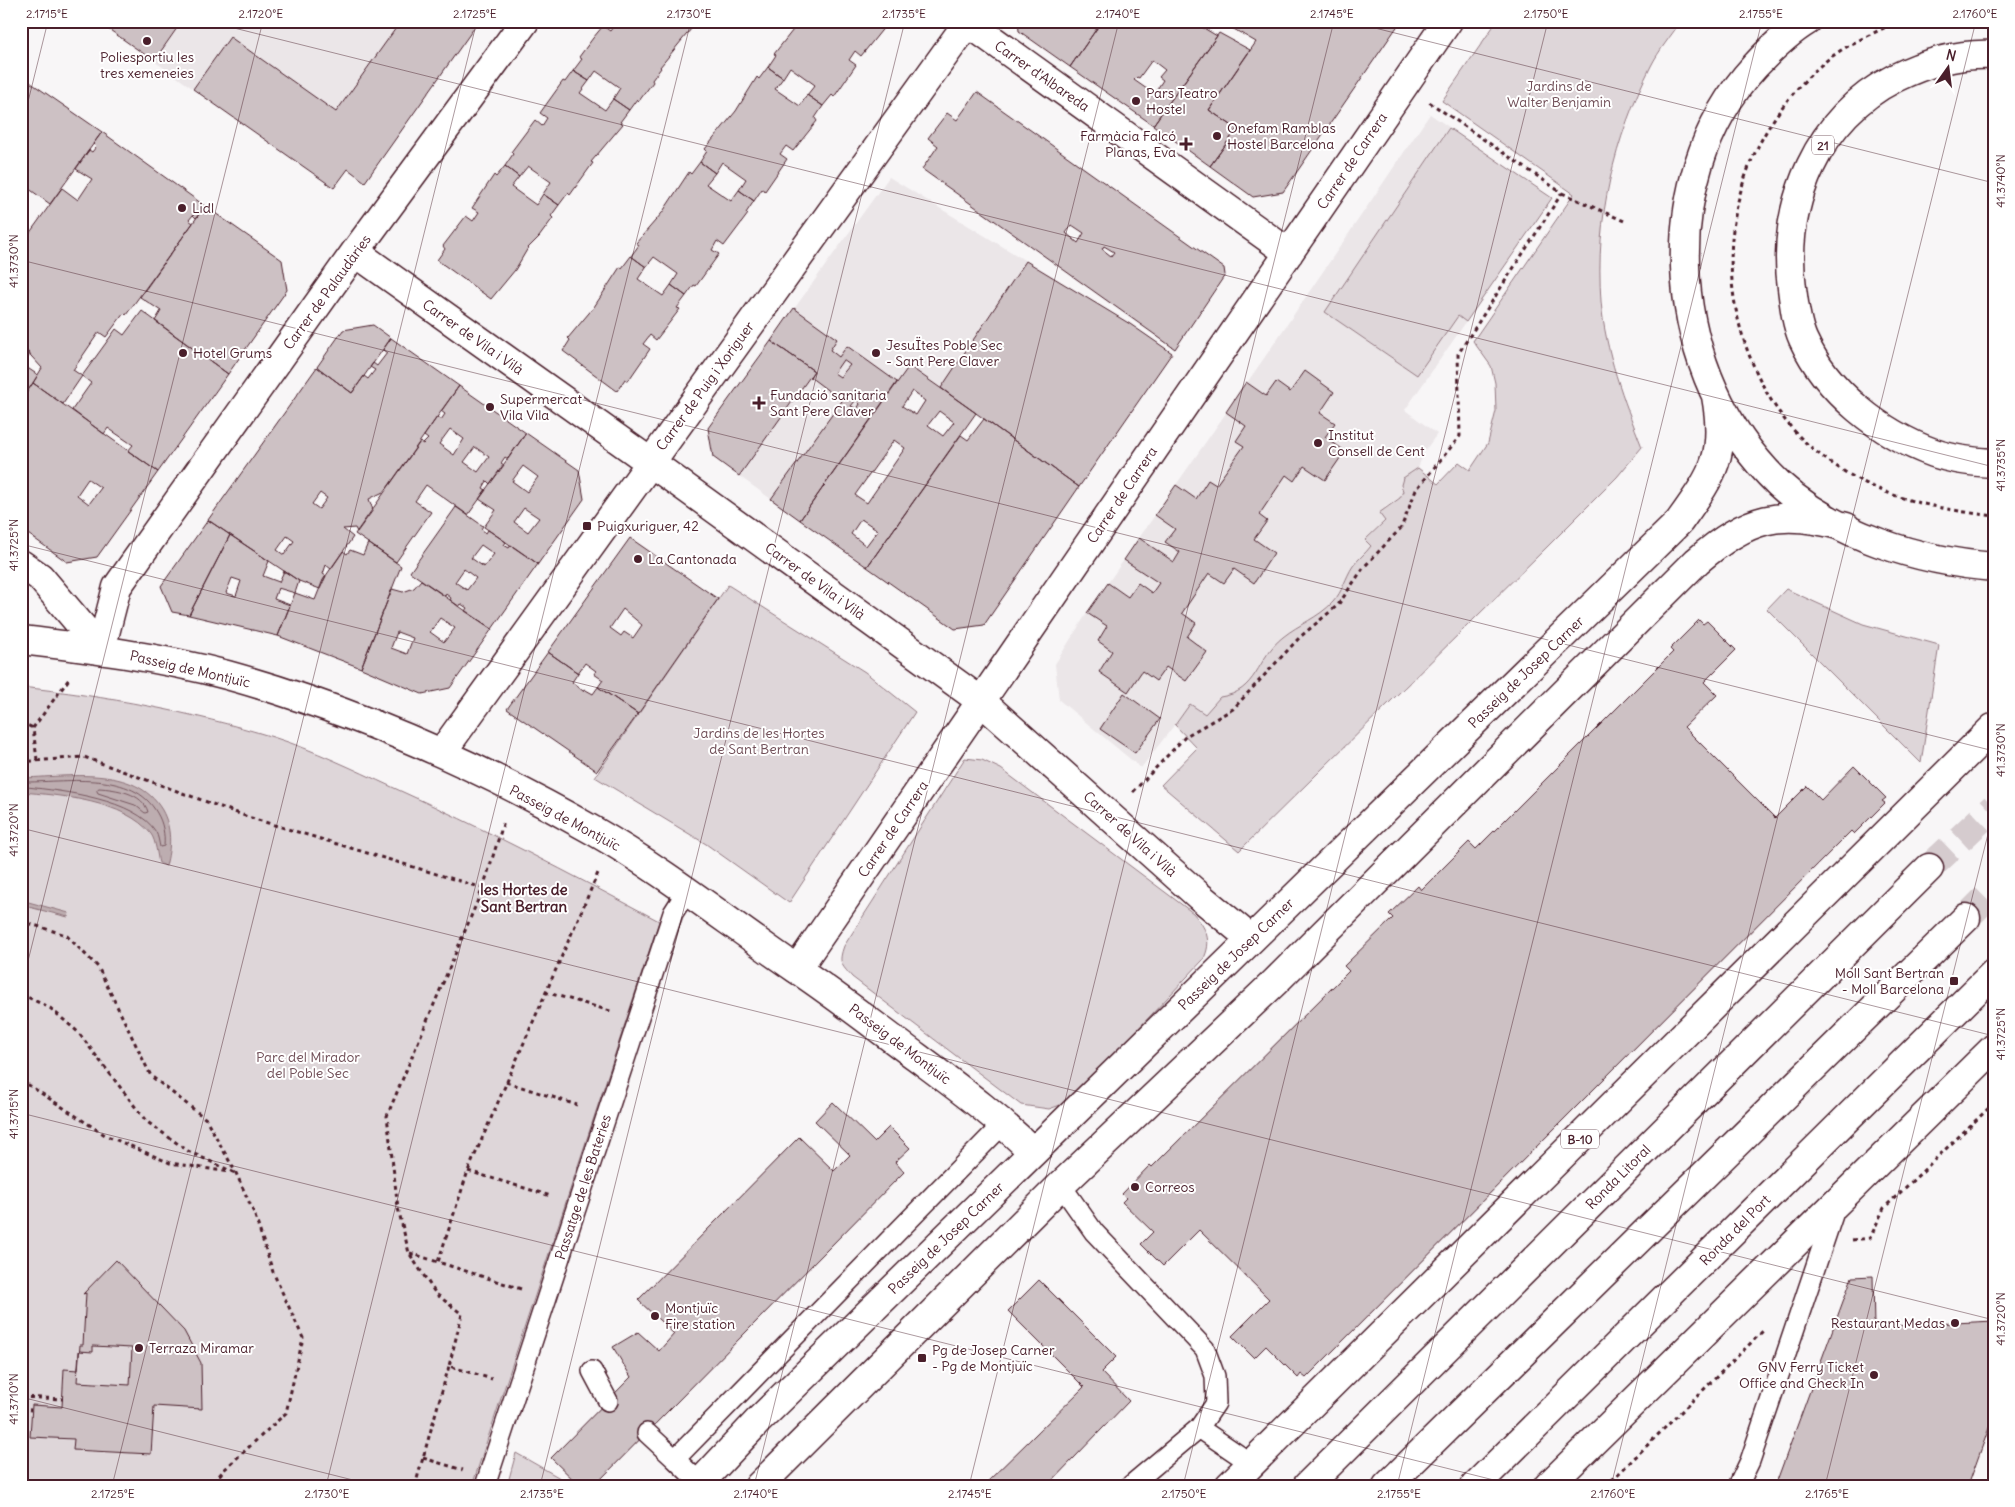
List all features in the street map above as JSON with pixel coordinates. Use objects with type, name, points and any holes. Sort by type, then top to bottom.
[{"type":"main road","name":"Carrer de Palaudàries","points":[[100,649],[117,587],[355,252],[525,21]]},
{"type":"main road","name":"Carrer de Carrera","points":[[797,969],[1448,21]]},
{"type":"main road","points":[[1774,46],[1788,21]]},
{"type":"main road","points":[[1808,21],[1774,46],[1740,83],[1718,116],[1703,148],[1692,186],[1685,225],[1684,266],[1688,308],[1716,396],[1754,456],[1779,484],[1804,504],[1846,527],[1916,556],[1959,564],[1994,567]]},
{"type":"main road","name":"Carrer d'Albareda","points":[[968,22],[1289,253]]},
{"type":"main road","name":"Carrer de Puig i Xoriguer","points":[[442,752],[968,22]]},
{"type":"main road","name":"21","points":[[1994,55],[1944,60],[1923,65],[1896,77],[1863,99],[1846,114],[1824,142],[1808,170],[1796,202],[1790,236],[1790,273],[1794,306],[1803,339],[1822,370],[1846,398],[1874,421],[1907,442],[1935,454],[1964,461],[1994,463]]},
{"type":"main road","name":"Carrer de Vila i Vilà","points":[[355,252],[981,701],[1199,896],[1251,939]]},
{"type":"main road","name":"Passeig de Josep Carner","points":[[701,1485],[759,1420],[1679,522],[1709,481],[1718,458],[1721,436],[1716,396]]},
{"type":"main road","points":[[758,1486],[1061,1185],[1275,982],[1697,561],[1720,541],[1761,521],[1783,516],[1819,520],[1846,527]]},
{"type":"main road","points":[[21,564],[40,577],[100,649]]},
{"type":"main road","points":[[1959,564],[1994,579]]},
{"type":"main road","name":"Passeig de Montjuïc","points":[[21,640],[100,649],[224,675],[290,694],[442,752],[594,831],[687,891],[797,969],[1004,1123],[1033,1152],[1061,1185]]},
{"type":"main road","name":"B-10","points":[[1229,1486],[1993,728]]},
{"type":"main road","name":"Ronda Litoral","points":[[1307,1486],[1929,868]]},
{"type":"main road","points":[[1387,1486],[1966,918]]},
{"type":"main road","name":"Ronda del Port","points":[[1476,1486],[1994,974]]},
{"type":"main road","points":[[1548,1486],[1994,1048]]},
{"type":"lane","name":"Passatge de les Bateries","points":[[485,1486],[673,913],[687,891]]},
{"type":"lane","points":[[675,1459],[1004,1123]]},
{"type":"lane","points":[[1061,1185],[1094,1232],[1205,1349],[1215,1376],[1216,1402],[1199,1428],[1130,1486]]},
{"type":"lane","points":[[1738,1486],[1750,1461],[1837,1203]]},
{"type":"lane","points":[[592,1372],[608,1401]]},
{"type":"lane","points":[[1199,1428],[1252,1464]]},
{"type":"lane","points":[[647,1433],[701,1485]]},
{"type":"path","points":[[1428,101],[1562,193],[1624,221]]},
{"type":"path","points":[[1133,792],[1191,731],[1233,709],[1300,637],[1324,619],[1338,605],[1364,567],[1401,528],[1416,490],[1460,436],[1458,354],[1562,193]]},
{"type":"path","points":[[1753,365],[1769,400],[1795,432],[1827,460],[1848,473],[1900,499],[1942,509],[1994,516]]},
{"type":"path","points":[[37,760],[32,728],[69,679]]},
{"type":"path","points":[[21,722],[32,728]]},
{"type":"path","points":[[21,762],[84,757],[248,817],[483,888]]},
{"type":"path","points":[[415,1486],[462,1314],[436,1294],[409,1253],[398,1208],[387,1116],[483,888],[504,821]]},
{"type":"path","points":[[438,1262],[468,1171],[598,873]]},
{"type":"path","points":[[21,921],[66,935],[98,967],[151,1076],[206,1119],[236,1173],[254,1213],[273,1272],[303,1338],[286,1414],[225,1469],[210,1486]]},
{"type":"path","points":[[545,992],[622,1014]]},
{"type":"path","points":[[21,994],[50,1008],[78,1032],[146,1122],[188,1151],[236,1173]]},
{"type":"path","points":[[21,1080],[105,1135],[170,1163],[236,1173]]},
{"type":"path","points":[[506,1082],[577,1105]]},
{"type":"path","points":[[1851,1240],[1870,1238],[1884,1208],[1994,1103]]},
{"type":"path","points":[[468,1171],[552,1196]]},
{"type":"path","points":[[409,1253],[522,1289]]},
{"type":"path","points":[[1606,1486],[1768,1326]]},
{"type":"path","points":[[449,1366],[501,1381]]},
{"type":"path","points":[[21,1397],[63,1399]]},
{"type":"path","points":[[21,1409],[31,1410]]},
{"type":"path","points":[[423,1458],[471,1473]]},
{"type":"shaded area","points":[[183,21],[480,21],[365,182],[348,169],[334,188],[154,61]]},
{"type":"shaded area","name":"Institut Consell de Cent","points":[[1430,114],[1552,198],[1405,410],[1437,434],[1424,452],[1418,468],[1403,478],[1401,485],[1403,491],[1400,498],[1385,507],[1385,520],[1366,540],[1372,546],[1353,566],[1347,582],[1334,601],[1320,615],[1283,637],[1269,651],[1253,680],[1244,689],[1234,695],[1220,697],[1205,714],[1190,705],[1141,768],[1059,700],[1055,664],[1087,613],[1269,351]]},
{"type":"shaded area","name":"JesuÏtes Poble Sec - Sant Pere Claver","points":[[889,177],[1026,261],[941,388],[909,366],[800,520],[739,476],[814,371],[771,341]]},
{"type":"green space","name":"Jardins de Walter Benjamin","points":[[1497,21],[1681,21],[1654,60],[1627,122],[1610,180],[1604,209],[1601,240],[1600,270],[1603,320],[1622,394],[1642,447],[1617,477],[1239,851],[1161,785],[1197,748],[1175,725],[1190,704],[1205,714],[1220,697],[1233,694],[1242,688],[1256,673],[1274,645],[1289,632],[1321,612],[1333,602],[1353,566],[1371,546],[1365,540],[1385,521],[1379,513],[1400,498],[1403,491],[1401,485],[1403,478],[1418,468],[1438,484],[1459,462],[1470,470],[1488,443],[1496,411],[1495,383],[1491,366],[1473,341],[1574,194],[1442,101]]},
{"type":"green space","points":[[1449,128],[1552,198],[1466,322],[1458,316],[1417,375],[1325,312]]},
{"type":"green space","name":"Jardins de les Hortes de Sant Bertran","points":[[728,585],[865,672],[915,712],[789,903],[706,844],[595,777]]},
{"type":"green space","points":[[1786,589],[1863,624],[1939,645],[1921,763],[1767,609]]},
{"type":"green space","name":"Parc del Mirador del Poble Sec","points":[[21,687],[148,706],[211,720],[288,742],[348,767],[460,819],[659,921],[472,1486],[21,1486]]},
{"type":"green space","points":[[965,758],[982,760],[1001,769],[1193,913],[1205,929],[1207,935],[1208,941],[1203,960],[1069,1102],[1049,1109],[1021,1105],[852,977],[845,969],[841,960],[844,946]]},
{"type":"green space","points":[[516,1453],[574,1486],[507,1486]]},
{"type":"water","points":[[99,776],[118,779],[135,785],[150,795],[162,810],[168,824],[170,838],[166,866],[159,863],[153,837],[140,823],[109,807],[91,802],[54,795],[21,792],[21,778]]},
{"type":"water","points":[[21,900],[69,913],[68,917],[21,905]]},
{"type":"building","name":"Poliesportiu les tres xemeneies","points":[[97,21],[182,21],[154,61]]},
{"type":"building","points":[[401,21],[479,21],[365,182],[348,169],[334,188],[193,89],[230,37],[336,112]]},
{"type":"building","points":[[614,21],[693,21],[688,27],[691,29],[660,67],[652,80],[653,82],[639,101],[637,99],[629,110],[613,99],[620,88],[596,71],[589,81],[573,71],[582,59],[579,57],[593,38],[603,26],[610,31],[616,23]]},
{"type":"building","points":[[800,21],[885,21],[883,24],[885,26],[861,56],[855,51],[849,60],[856,65],[834,97],[832,95],[823,106],[807,95],[815,85],[790,67],[783,78],[768,67],[776,55],[774,54]]},
{"type":"building","points":[[1018,21],[1102,21],[1070,67],[1019,31]]},
{"type":"building","points":[[1102,21],[1192,21],[1217,36],[1153,125],[1070,67]],"holes":[[[1152,60],[1165,70],[1159,77],[1163,80],[1154,94],[1134,80],[1137,77],[1139,78]]]},
{"type":"building","points":[[1237,21],[1401,21],[1283,192],[1253,197],[1210,166],[1237,129],[1209,110],[1256,42],[1232,28]]},
{"type":"building","points":[[1219,33],[1250,50],[1209,110],[1237,129],[1210,166],[1153,125]]},
{"type":"building","points":[[768,67],[783,78],[775,89],[800,106],[807,95],[823,106],[815,118],[817,121],[793,151],[786,146],[780,154],[787,159],[765,191],[762,189],[754,201],[739,190],[746,179],[722,162],[715,173],[700,162],[707,151],[705,149],[736,111],[757,77],[759,79]]},
{"type":"building","points":[[573,71],[589,81],[580,93],[605,110],[613,99],[629,110],[620,122],[623,124],[591,162],[593,163],[570,195],[568,193],[559,205],[543,194],[551,182],[528,166],[519,177],[505,166],[513,154],[511,152],[535,120],[542,126],[547,118],[540,113],[563,81],[565,82]]},
{"type":"building","points":[[21,76],[102,132],[50,204],[21,183]]},
{"type":"building","points":[[977,92],[1224,268],[1225,275],[1175,349],[922,169],[938,146],[928,138],[947,113],[957,120]],"holes":[[[1072,225],[1084,233],[1078,243],[1066,233]],[[1104,246],[1114,252],[1111,256],[1102,249]]]},
{"type":"building","points":[[102,132],[205,206],[196,218],[193,215],[189,220],[193,223],[126,315],[124,313],[106,337],[99,332],[73,370],[82,376],[63,404],[33,383],[42,368],[21,345],[21,245],[62,188],[78,200],[92,179],[76,169],[89,150],[92,152],[96,147],[93,144]]},
{"type":"building","points":[[700,162],[715,173],[706,184],[731,201],[739,190],[754,201],[746,213],[748,214],[724,246],[717,241],[712,250],[719,254],[696,286],[694,285],[686,296],[671,285],[678,274],[654,257],[646,267],[631,256],[639,245],[636,243],[662,213],[689,172],[691,174]]},
{"type":"building","points":[[505,166],[519,177],[511,187],[536,205],[543,194],[559,205],[551,216],[553,218],[528,248],[515,270],[491,299],[437,260],[445,249],[443,246],[466,216],[473,221],[479,212],[472,208],[494,175],[496,177]]},
{"type":"building","points":[[205,206],[282,260],[287,290],[228,374],[155,321],[161,311],[140,297]]},
{"type":"building","points":[[631,256],[646,267],[638,279],[663,296],[671,285],[686,296],[677,308],[680,309],[656,340],[650,335],[643,344],[650,349],[628,381],[625,379],[617,391],[563,351],[570,340],[568,338],[594,307],[620,267],[622,268]]},
{"type":"building","points":[[1026,261],[1130,324],[1172,353],[1079,487],[941,388]]},
{"type":"building","points":[[794,308],[837,339],[830,350],[839,357],[847,346],[897,382],[800,520],[771,499],[842,401],[810,377],[814,371],[771,341]],"holes":[[[843,360],[850,365],[840,377],[834,373]],[[856,400],[860,404],[857,409],[851,406]]]},
{"type":"building","points":[[142,311],[228,374],[158,472],[128,451],[133,445],[108,428],[104,434],[72,410],[91,383],[82,376],[116,329],[124,335]]},
{"type":"building","points":[[373,325],[391,338],[352,393],[317,367],[343,330]]},
{"type":"building","points":[[391,338],[459,386],[385,491],[369,499],[373,510],[357,532],[355,528],[343,529],[353,537],[331,569],[326,565],[323,574],[326,576],[320,589],[299,581],[208,520],[317,367],[352,393],[364,376],[368,379],[375,370],[370,367],[373,363],[377,366],[387,353],[383,350]],"holes":[[[320,493],[327,498],[319,509],[312,504]],[[287,536],[294,541],[284,555],[277,550]]]},
{"type":"building","name":"Fundació sanitaria Sant Pere Claver","points":[[771,341],[814,371],[739,476],[713,457],[708,428]]},
{"type":"building","points":[[21,345],[30,354],[23,365],[38,375],[21,401]]},
{"type":"building","points":[[909,366],[976,413],[867,567],[800,520]],"holes":[[[912,391],[925,401],[916,415],[902,406]],[[939,411],[954,422],[943,436],[928,425]],[[894,440],[905,448],[867,503],[855,495]],[[861,519],[878,530],[866,546],[851,534]]]},
{"type":"building","points":[[1305,371],[1334,392],[1320,413],[1335,423],[1325,437],[1345,451],[1325,480],[1304,466],[1294,481],[1286,475],[1259,515],[1267,521],[1254,539],[1274,553],[1254,583],[1234,569],[1224,583],[1209,573],[1182,613],[1196,623],[1187,637],[1207,652],[1186,681],[1166,667],[1156,681],[1142,671],[1128,692],[1099,672],[1112,651],[1098,641],[1107,626],[1087,613],[1108,583],[1128,597],[1138,583],[1152,593],[1159,583],[1124,560],[1139,538],[1174,562],[1180,552],[1165,542],[1175,529],[1155,515],[1176,485],[1196,499],[1208,480],[1216,485],[1244,446],[1236,441],[1246,426],[1226,412],[1246,382],[1266,396],[1276,382],[1290,392]]},
{"type":"building","points":[[33,383],[158,472],[97,557],[67,562],[21,529],[21,401]],"holes":[[[88,479],[101,488],[89,504],[77,495]]]},
{"type":"building","points":[[459,386],[526,433],[508,459],[505,457],[501,463],[504,465],[490,484],[487,481],[483,488],[486,490],[468,515],[426,485],[415,501],[431,512],[396,562],[355,534],[420,442],[423,444],[428,439],[424,436],[437,417],[441,420],[445,414],[441,411]],"holes":[[[450,429],[464,439],[454,455],[439,444]],[[475,447],[489,457],[478,472],[464,462]]]},
{"type":"building","points":[[984,419],[1079,487],[984,625],[955,629],[867,567],[961,435],[968,440]]},
{"type":"building","points":[[526,433],[579,470],[584,499],[538,564],[484,527],[496,510],[479,499]],"holes":[[[523,466],[538,477],[527,492],[512,481]],[[524,508],[539,518],[528,532],[514,522]]]},
{"type":"building","points":[[456,507],[483,526],[481,529],[486,533],[488,530],[506,542],[504,545],[509,548],[511,545],[538,564],[492,629],[465,611],[467,608],[461,604],[459,607],[446,594],[445,596],[410,572]],"holes":[[[481,545],[494,554],[484,567],[471,558]],[[464,569],[476,578],[467,590],[455,582]]]},
{"type":"building","points":[[208,520],[230,535],[189,615],[172,612],[161,586]]},
{"type":"building","points":[[230,535],[269,561],[263,576],[279,582],[284,571],[299,581],[295,593],[278,588],[274,599],[290,605],[278,636],[189,615]],"holes":[[[232,578],[241,581],[236,596],[226,593]]]},
{"type":"building","points":[[630,538],[718,599],[638,714],[598,687],[603,680],[594,674],[596,671],[585,663],[578,673],[548,652]],"holes":[[[623,609],[642,625],[633,638],[624,632],[621,636],[610,628]]]},
{"type":"building","points":[[368,543],[401,566],[361,668],[278,636],[295,593],[315,600],[323,580],[343,551],[347,554],[350,550],[363,555]]},
{"type":"building","points":[[421,580],[492,629],[450,688],[422,694],[361,668],[392,589],[403,592],[414,588]],"holes":[[[440,618],[455,628],[444,642],[430,632]],[[397,632],[413,638],[407,654],[391,648]]]},
{"type":"building","points":[[1699,620],[1703,624],[1707,621],[1736,650],[1704,682],[1717,695],[1684,727],[1775,818],[1807,786],[1821,800],[1854,766],[1886,798],[1882,801],[1885,803],[1854,834],[1851,831],[1306,1378],[1301,1374],[1298,1378],[1266,1346],[1254,1358],[1232,1336],[1269,1299],[1199,1230],[1163,1266],[1141,1244],[1153,1232],[1122,1202],[1126,1198],[1122,1194],[1150,1165],[1152,1167],[1349,971],[1344,966],[1393,918],[1389,914],[1418,886],[1421,890],[1469,842],[1476,849],[1673,652],[1670,649]]},
{"type":"building","points":[[548,652],[578,673],[572,682],[583,691],[584,689],[593,694],[598,687],[638,714],[597,771],[507,709]]},
{"type":"building","points":[[1124,693],[1160,719],[1135,753],[1100,729]]},
{"type":"building","points":[[833,1102],[874,1142],[889,1127],[910,1148],[895,1162],[904,1172],[594,1486],[580,1486],[551,1458],[631,1377],[613,1347],[638,1332],[659,1351],[674,1334],[638,1300],[799,1137],[834,1171],[850,1155],[815,1121]]},
{"type":"building","points":[[116,1260],[184,1331],[201,1363],[202,1409],[154,1406],[151,1454],[73,1450],[74,1439],[30,1437],[32,1405],[62,1407],[64,1369],[78,1370],[80,1345],[83,1345],[86,1293],[83,1294]]},
{"type":"building","points":[[1873,1276],[1874,1327],[1994,1321],[1994,1414],[1968,1486],[1775,1486],[1852,1277]]},
{"type":"building","points":[[1039,1280],[1116,1357],[1101,1372],[1129,1401],[1047,1486],[983,1486],[1084,1387],[1008,1311]]},
{"type":"building","points":[[93,1346],[132,1348],[130,1385],[77,1382],[79,1351],[93,1352]]},
{"type":"tunnel","points":[[1929,868],[1994,807]]},
{"type":"tunnel","points":[[1966,918],[1994,890]]},
{"type":"place","name":"Poliesportiu les tres xemeneies","points":[[147,41]]},
{"type":"place","name":"Pars Teatro Hostel","points":[[1136,101]]},
{"type":"place","name":"Onefam Ramblas Hostel Barcelona","points":[[1217,136]]},
{"type":"place","name":"Farmàcia Falcó Planas, Eva","points":[[1186,144]]},
{"type":"place","name":"Lidl","points":[[182,208]]},
{"type":"place","name":"Hotel Grums","points":[[183,353]]},
{"type":"place","name":"JesuÏtes Poble Sec - Sant Pere Claver","points":[[876,353]]},
{"type":"place","name":"Fundació sanitaria Sant Pere Claver","points":[[759,403]]},
{"type":"place","name":"Supermercat Vila Vila","points":[[490,407]]},
{"type":"place","name":"Institut Consell de Cent","points":[[1318,443]]},
{"type":"place","name":"Puigxuriguer, 42","points":[[587,526]]},
{"type":"place","name":"La Cantonada","points":[[638,559]]},
{"type":"place","name":"Moll Sant Bertran - Moll Barcelona","points":[[1954,981]]},
{"type":"place","name":"Correos","points":[[1135,1187]]},
{"type":"place","name":"Montjuïc Fire station","points":[[655,1316]]},
{"type":"place","name":"Restaurant Medas","points":[[1955,1323]]},
{"type":"place","name":"Terraza Miramar","points":[[139,1348]]},
{"type":"place","name":"Pg de Josep Carner - Pg de Montjuïc","points":[[922,1358]]},
{"type":"place","name":"GNV Ferry Ticket Office and Check In","points":[[1874,1375]]},
{"type":"district","name":"les Hortes de Sant Bertran","points":[[524,898]]}]
